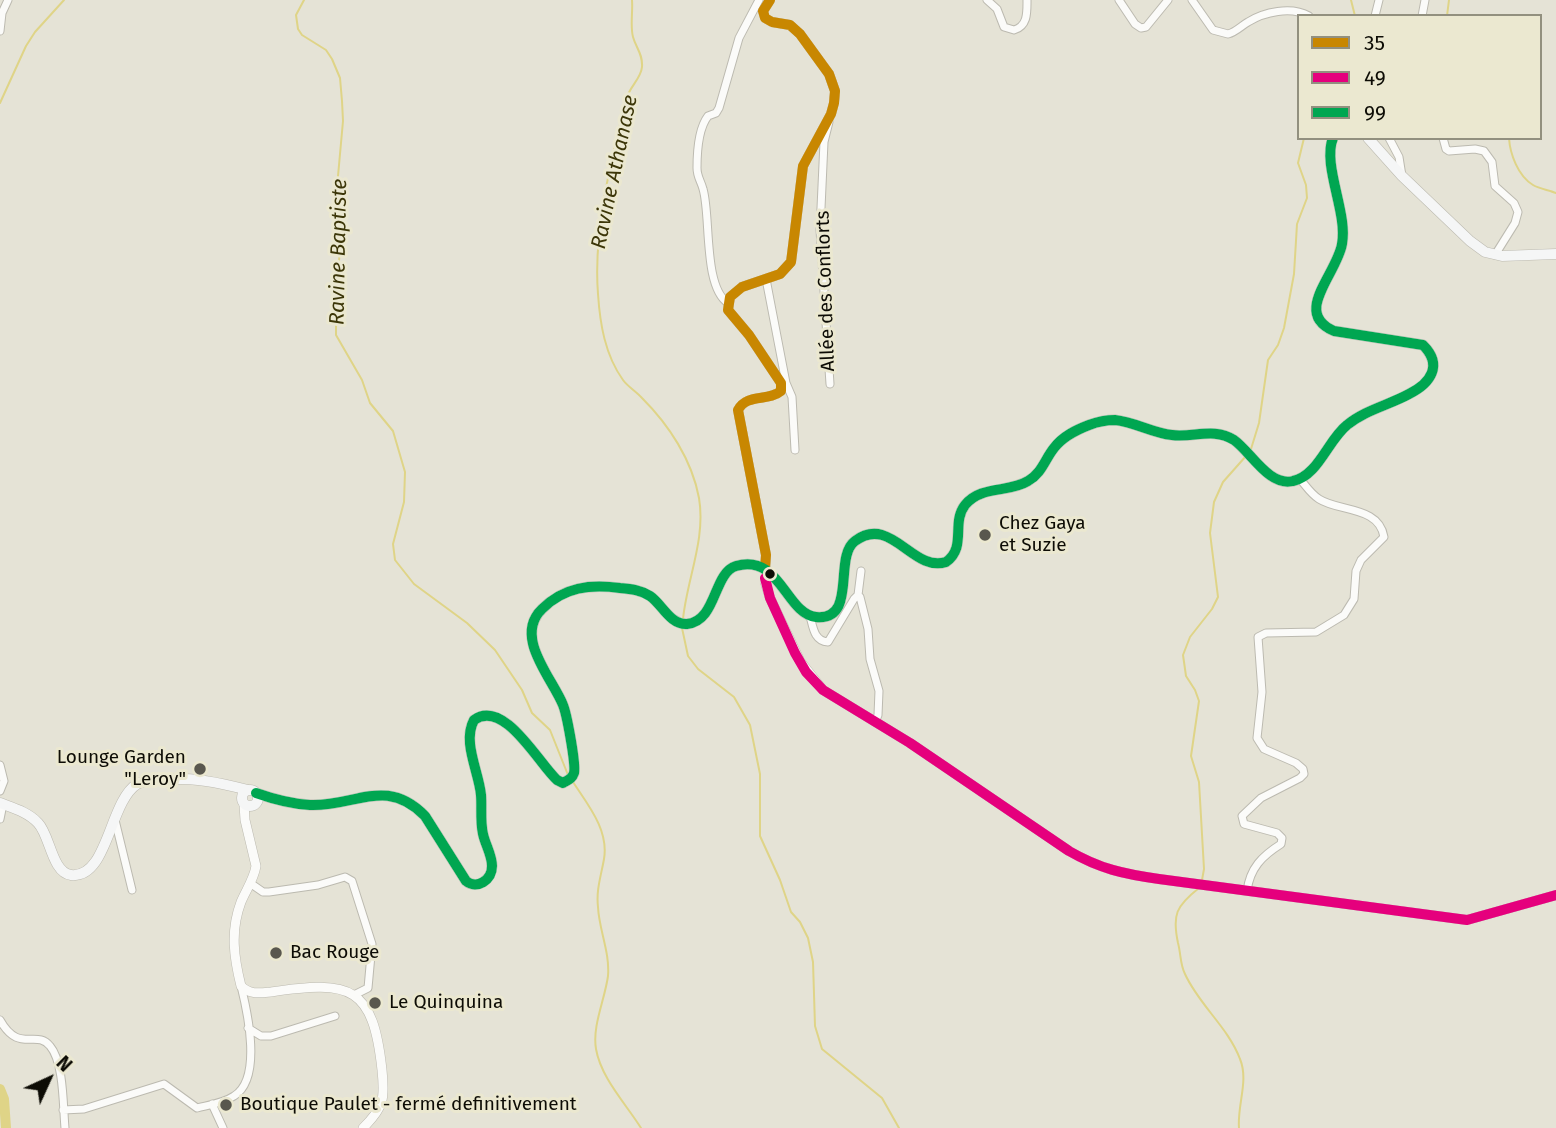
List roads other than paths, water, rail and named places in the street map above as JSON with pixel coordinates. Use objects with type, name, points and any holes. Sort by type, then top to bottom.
[{"type":"main road","points":[[1,804],[29,815],[41,825],[58,867],[72,876],[88,871],[98,860],[114,816],[129,792],[148,780],[211,780],[234,787],[249,801],[269,798],[312,805],[380,794],[394,796],[406,801],[425,816],[466,881],[470,884],[484,882],[491,873],[492,865],[482,831],[481,798],[472,752],[470,732],[474,720],[486,714],[494,715],[505,722],[533,750],[557,780],[563,783],[569,780],[575,769],[565,711],[533,644],[531,631],[538,612],[551,600],[569,590],[600,585],[637,590],[649,595],[679,623],[688,624],[707,612],[723,578],[731,568],[747,564],[767,570],[810,616],[829,615],[840,604],[847,552],[858,539],[872,534],[886,536],[929,563],[946,562],[958,549],[960,514],[967,503],[982,493],[1028,481],[1043,467],[1060,441],[1087,426],[1111,420],[1168,435],[1223,435],[1239,444],[1277,480],[1292,482],[1300,479],[1311,470],[1346,426],[1420,387],[1434,366],[1433,358],[1423,345],[1334,331],[1325,328],[1317,319],[1315,304],[1340,253],[1343,238],[1331,159],[1333,140]]},
{"type":"main road","points":[[1370,140],[1402,176],[1485,252],[1495,255],[1556,254]]},
{"type":"street","points":[[0,31],[2,13],[8,0]]},
{"type":"street","points":[[728,303],[719,295],[708,247],[703,189],[697,170],[698,153],[701,128],[708,116],[716,113],[719,108],[740,38],[759,0]]},
{"type":"street","points":[[770,0],[762,11],[765,18],[795,29],[829,74],[835,91],[831,114],[803,166],[791,262],[785,271],[742,287],[730,297],[728,303],[728,310],[749,335],[781,383],[780,391],[776,395],[746,400],[738,410],[766,555],[765,582],[806,672],[830,696],[875,722],[1069,851],[1094,865],[1117,873],[1467,920],[1556,895]]},
{"type":"street","points":[[987,0],[996,9],[1004,27],[1014,30],[1023,25],[1027,0]]},
{"type":"street","points":[[1119,0],[1135,24],[1141,28],[1146,27],[1168,0]]},
{"type":"street","points":[[1192,0],[1213,30],[1228,34],[1248,21],[1271,13],[1297,11],[1304,14]]},
{"type":"street","name":"Allée des Conflorts","points":[[830,384],[820,230],[824,142],[831,114]]},
{"type":"street","points":[[1390,140],[1399,157],[1402,176]]},
{"type":"street","points":[[1444,140],[1449,151],[1484,151],[1492,162],[1495,186],[1516,208],[1517,218],[1495,255]]},
{"type":"street","points":[[766,279],[786,383],[792,397],[795,450]]},
{"type":"street","points":[[1247,891],[1255,865],[1281,844],[1282,838],[1244,824],[1242,816],[1261,798],[1304,774],[1303,769],[1296,763],[1264,749],[1257,738],[1262,692],[1258,637],[1266,633],[1316,632],[1344,615],[1354,599],[1356,571],[1361,560],[1384,537],[1382,527],[1373,519],[1364,513],[1318,499],[1300,479]]},
{"type":"street","points":[[861,571],[858,595],[867,623],[870,659],[879,691],[875,722]]},
{"type":"street","points":[[810,616],[817,637],[828,642],[858,595]]},
{"type":"street","points":[[0,765],[4,782],[0,791]]},
{"type":"street","points":[[63,1110],[84,1108],[164,1084],[192,1107],[197,1108],[234,1097],[242,1089],[249,1076],[251,1061],[242,986],[234,950],[239,907],[256,866],[249,801]]},
{"type":"street","points":[[0,818],[1,804]]},
{"type":"street","points":[[114,816],[132,890]]},
{"type":"street","points":[[250,883],[263,892],[318,885],[345,877],[352,881],[372,944],[368,988],[354,995]]},
{"type":"street","points":[[242,986],[251,993],[319,986],[354,995],[370,1012],[375,1025],[384,1095],[379,1110],[363,1128]]},
{"type":"street","points":[[247,1028],[261,1036],[271,1036],[335,1016]]},
{"type":"street","points":[[0,1020],[6,1032],[14,1038],[40,1040],[50,1044],[60,1074],[65,1128]]},
{"type":"street","points":[[212,1104],[223,1128]]},
{"type":"waterway","points":[[0,103],[26,46],[64,0]]},
{"type":"waterway","name":"Ravine Baptiste","points":[[304,0],[296,15],[298,29],[302,35],[326,50],[340,78],[343,121],[338,176],[342,230],[336,291],[336,335],[362,380],[370,403],[393,431],[405,472],[404,502],[393,544],[395,560],[414,584],[467,623],[495,650],[522,690],[532,713],[550,730],[568,775]]},
{"type":"waterway","name":"Ravine Athanase","points":[[632,0],[632,33],[642,67],[626,100],[604,196],[598,246],[599,305],[604,339],[617,370],[670,431],[696,484],[700,529],[683,619]]},
{"type":"waterway","points":[[1351,0],[1354,14]]},
{"type":"waterway","points":[[1447,14],[1449,0]]},
{"type":"waterway","points":[[1251,449],[1259,423],[1268,360],[1278,345],[1284,328],[1294,274],[1297,224],[1307,198],[1306,185],[1298,163],[1304,140]]},
{"type":"waterway","points":[[1509,140],[1513,158],[1523,176],[1533,185],[1556,193]]},
{"type":"waterway","points":[[1202,880],[1204,869],[1199,782],[1191,756],[1199,701],[1186,676],[1183,655],[1190,637],[1218,597],[1210,533],[1214,502],[1223,482],[1246,456]]},
{"type":"waterway","name":"Ravine Athanase","points":[[682,628],[688,656],[698,669],[734,697],[750,725],[760,774],[760,836],[791,912],[808,938],[813,962],[815,1026],[822,1049],[882,1098],[899,1128]]},
{"type":"waterway","name":"Ravine Baptiste","points":[[573,782],[596,818],[605,848],[598,901],[608,976],[597,1022],[596,1049],[608,1080],[641,1128]]},
{"type":"waterway","points":[[1199,888],[1181,906],[1176,918],[1176,933],[1185,974],[1235,1047],[1240,1059],[1243,1084],[1239,1128]]},
{"type":"waterway","points":[[0,1089],[4,1099],[6,1128]]},
{"type":"place","name":"Chez Gaya et Suzie","points":[[985,535]]},
{"type":"place","name":"Lounge Garden \"Leroy\"","points":[[200,769]]},
{"type":"place","name":"Bac Rouge","points":[[276,953]]},
{"type":"place","name":"Le Quinquina","points":[[375,1003]]},
{"type":"place","name":"Boutique Paulet - fermé definitivement","points":[[226,1105]]}]
